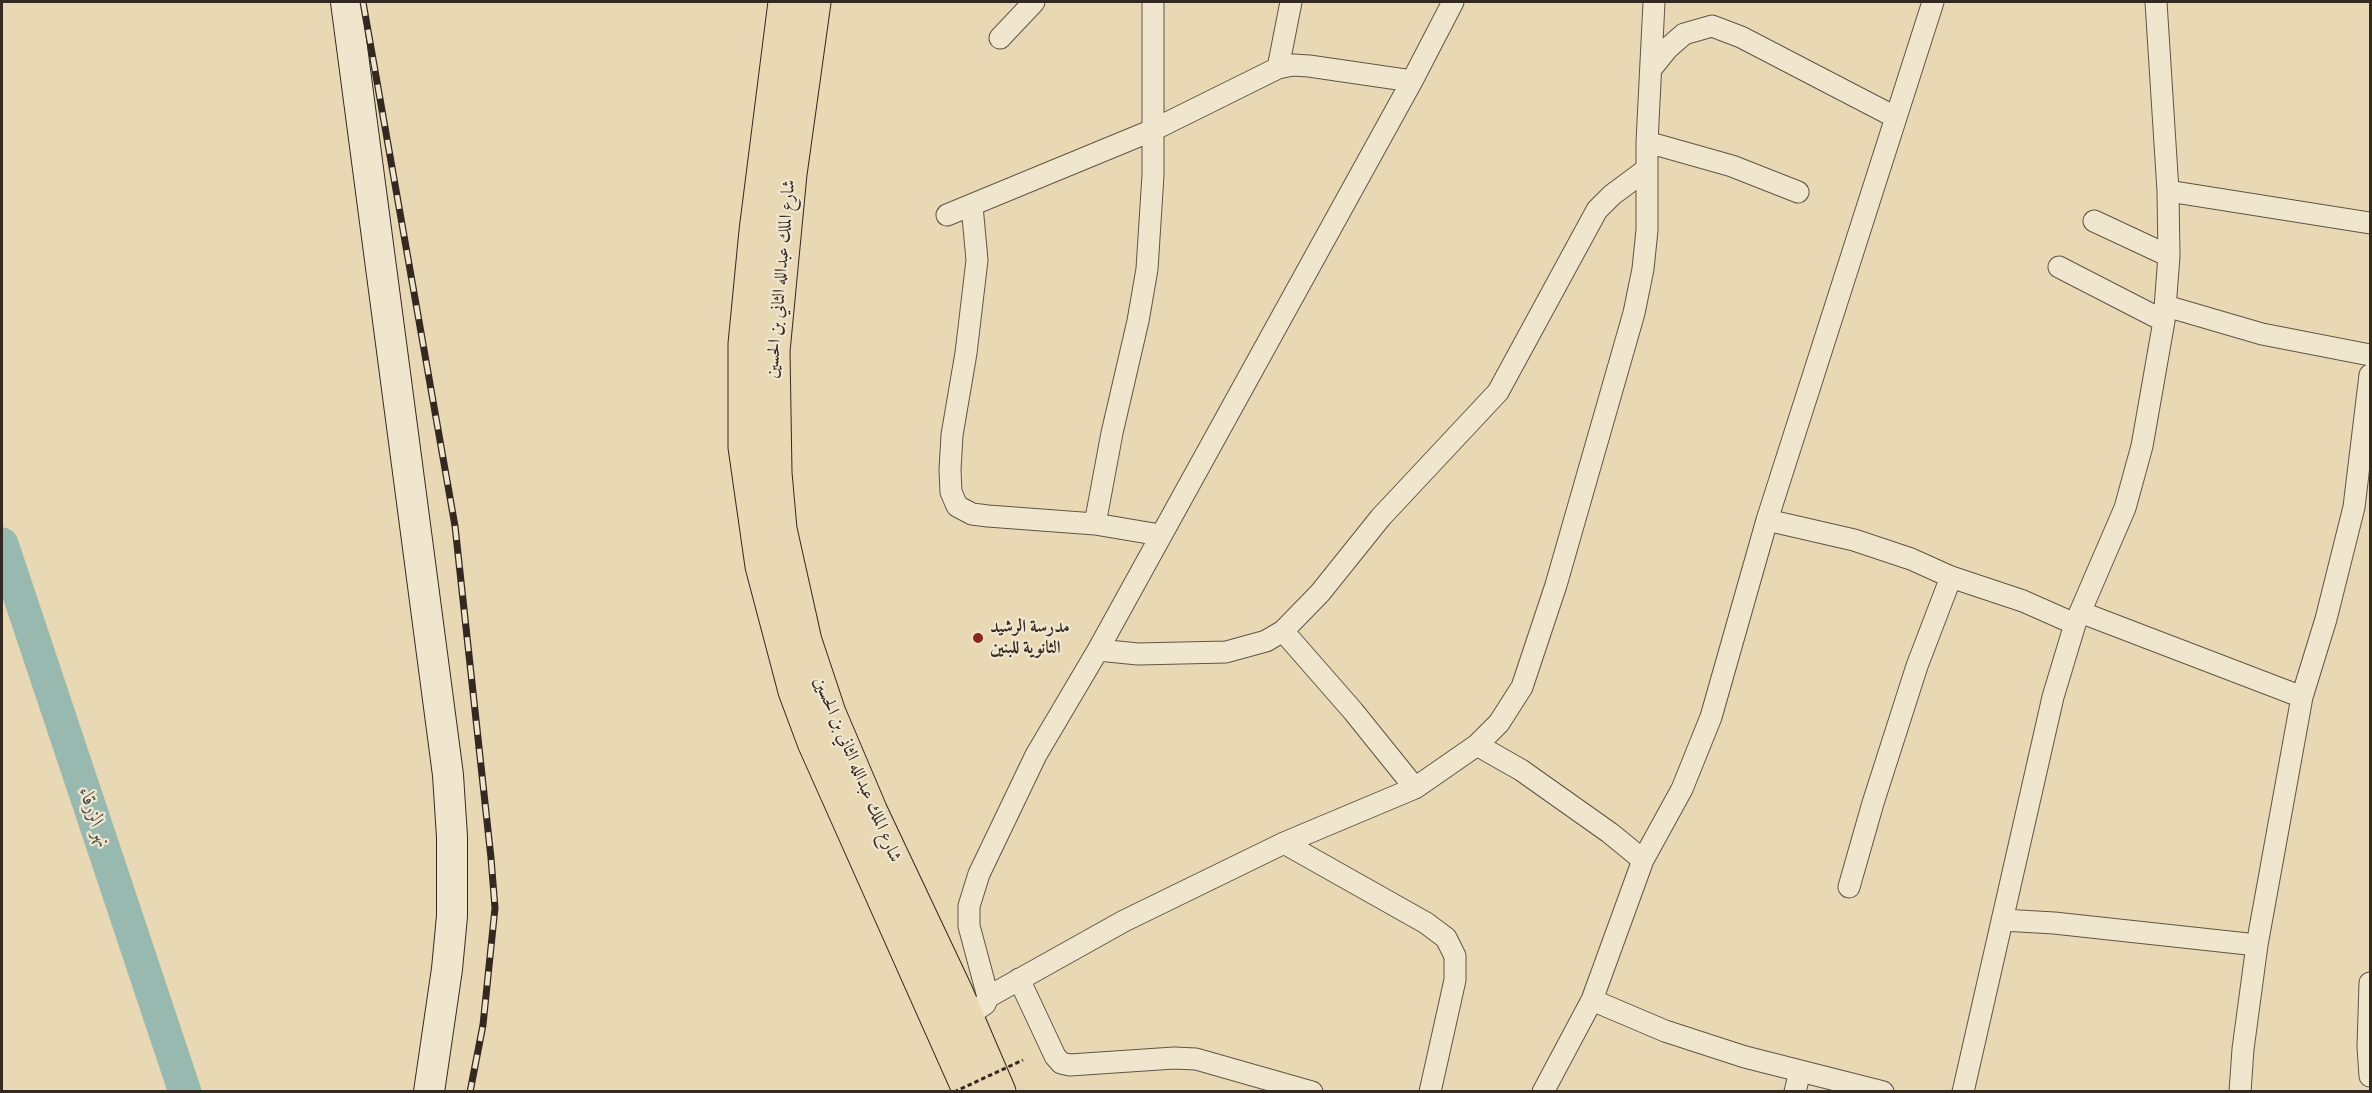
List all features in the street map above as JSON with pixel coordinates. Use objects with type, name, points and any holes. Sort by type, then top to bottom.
[{"type":"main road","name":"شارع الملك عبدالله الثاني بن الحسين","points":[[785,2],[777,172],[773,351],[775,473],[780,529],[805,642],[829,713],[871,812],[977,1007],[999,1092]]},
{"type":"main road","name":"شارع الملك عبدالله الثاني بن الحسين","points":[[814,2],[777,172],[745,344],[744,414],[749,487],[762,566],[795,691],[814,742],[970,1092]]},
{"type":"street","points":[[346,2],[448,775],[452,837],[451,924],[446,981],[429,1092]]},
{"type":"street","points":[[1000,38],[1034,2]]},
{"type":"street","points":[[1095,524],[1147,269],[1151,219],[1153,130],[1153,2]]},
{"type":"street","points":[[1278,68],[1291,2]]},
{"type":"street","points":[[1453,2],[1412,81],[1098,650],[1036,755],[979,874],[969,906],[977,1007],[1019,979],[1124,921],[1284,843],[1414,788],[1477,745],[1499,723],[1521,687],[1562,562],[1634,313],[1643,269],[1647,230],[1647,142],[1653,2]]},
{"type":"street","points":[[1543,1092],[1593,1000],[1643,860],[1682,789],[1711,717],[1767,520],[1933,2]]},
{"type":"street","points":[[1963,1092],[1981,1023],[2053,697],[2077,618],[2125,508],[2142,446],[2165,314],[2169,256],[2168,191],[2156,2]]},
{"type":"street","points":[[1651,69],[1668,48],[1684,34],[1712,26],[1741,37],[1895,117]]},
{"type":"street","points":[[947,215],[1153,130],[1278,68],[1309,66],[1412,81]]},
{"type":"street","points":[[1647,142],[1732,166],[1798,192]]},
{"type":"street","points":[[1098,650],[1138,654],[1226,652],[1266,641],[1283,631],[1320,593],[1381,517],[1498,392],[1597,210],[1612,195],[1647,169]]},
{"type":"street","points":[[2168,191],[2370,223]]},
{"type":"street","points":[[972,206],[977,260],[966,353],[952,435],[951,492],[957,506],[972,514],[1095,524],[1160,536]]},
{"type":"street","points":[[2094,221],[2169,256]]},
{"type":"street","points":[[2059,267],[2165,314],[2370,355]]},
{"type":"street","points":[[2240,1092],[2243,1049],[2257,945],[2302,697],[2326,619],[2354,507],[2370,375]]},
{"type":"street","points":[[1767,520],[1854,540],[1911,559],[1951,577],[2077,618],[2302,697]]},
{"type":"street","points":[[1849,887],[1917,666],[1951,577]]},
{"type":"street","points":[[1283,631],[1353,711],[1414,788]]},
{"type":"street","points":[[1477,745],[1521,770],[1610,833],[1643,860]]},
{"type":"street","points":[[1284,843],[1426,923],[1446,938],[1455,956],[1455,980],[1430,1092]]},
{"type":"street","points":[[2002,920],[2054,923],[2257,945]]},
{"type":"street","points":[[1019,979],[1055,1056],[1061,1063],[1070,1065],[1174,1058],[1196,1059],[1312,1092]]},
{"type":"street","points":[[2370,983],[2368,1047],[2370,1076]]},
{"type":"street","points":[[1593,1000],[1665,1031],[1744,1057],[1883,1092]]},
{"type":"street","points":[[1794,1092],[1800,1071]]},
{"type":"path","points":[[954,1092],[1023,1060]]},
{"type":"waterway","name":"نهر الزرقاء","points":[[2,544],[185,1092]]},
{"type":"railway","points":[[363,2],[455,526],[491,858],[495,908],[483,1025],[470,1092]]},
{"type":"place","name":"مدرسة الرشيد الثانوية للبنين","points":[[978,638]]}]
